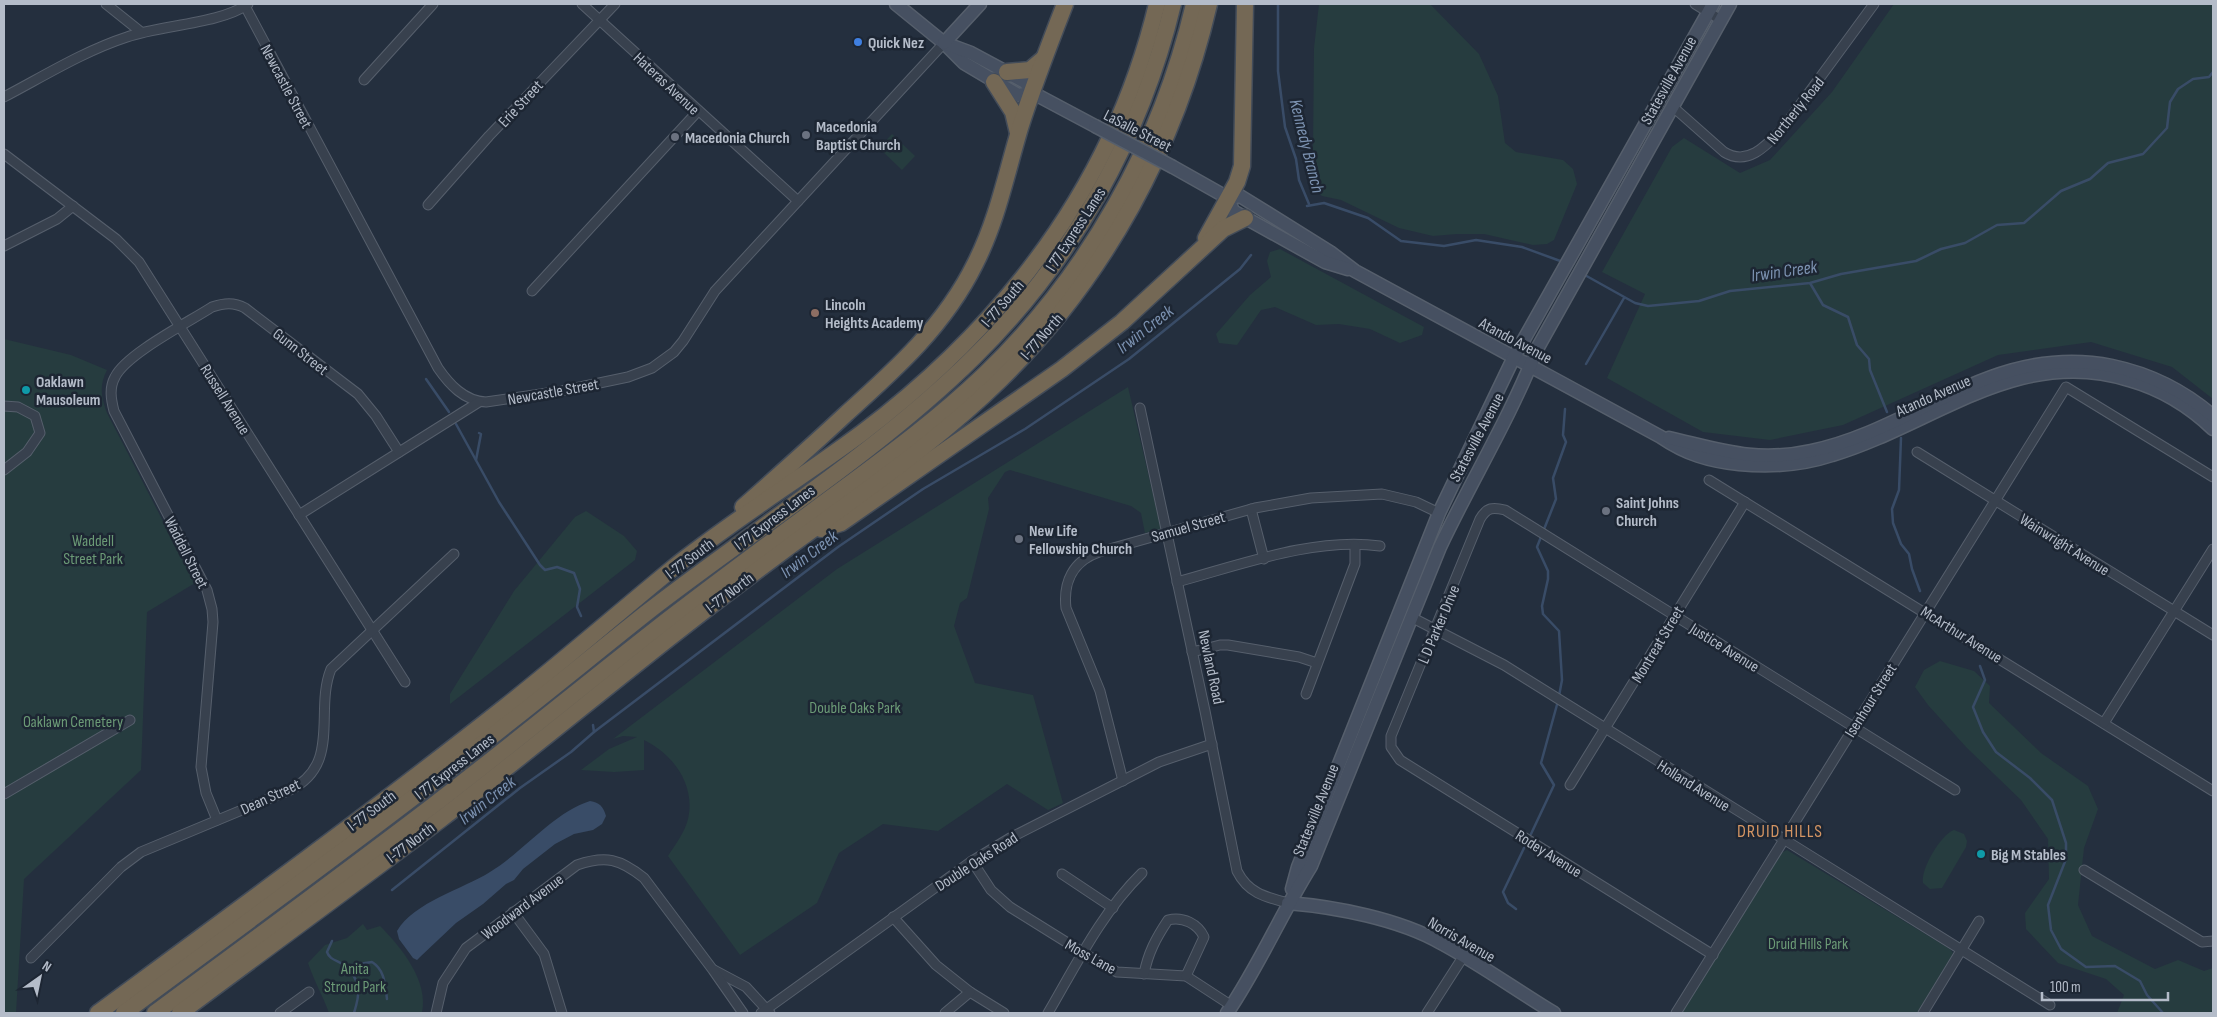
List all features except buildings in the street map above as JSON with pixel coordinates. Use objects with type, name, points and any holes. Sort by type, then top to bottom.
[{"type":"highway","points":[[676,566],[884,380],[924,340],[951,303],[981,252],[998,211],[1018,135],[1043,59],[1065,4]]},
{"type":"highway","name":"I-77 South","points":[[98,1013],[374,808],[506,706],[676,566],[860,434],[898,404],[963,347],[1007,298],[1056,234],[1103,153],[1136,74],[1157,4]]},
{"type":"highway","name":"I 77 Express Lanes","points":[[124,1013],[424,790],[648,612],[887,432],[973,358],[1005,325],[1043,278],[1095,199],[1119,154],[1143,100],[1173,4]]},
{"type":"highway","name":"I 77 Express Lanes","points":[[155,1013],[435,804],[659,627],[892,452],[950,406],[987,372],[1020,338],[1059,291],[1090,247],[1117,203],[1144,150],[1162,107],[1180,56],[1194,4]]},
{"type":"highway","name":"I-77 North","points":[[180,1013],[444,817],[668,639],[914,454],[980,400],[1031,348],[1076,294],[1119,230],[1158,157],[1184,91],[1210,4]]},
{"type":"highway","points":[[1200,248],[1239,177],[1242,161],[1245,4]]},
{"type":"highway","points":[[1018,135],[1013,112],[1001,77],[1030,70],[1043,59]]},
{"type":"highway","points":[[809,532],[841,523],[1062,369],[1163,287],[1200,248],[1228,225],[1245,218]]},
{"type":"main road","name":"LaSalle Street","points":[[896,4],[944,43],[964,63],[1001,77]]},
{"type":"main road","points":[[944,43],[980,4]]},
{"type":"main road","name":"Statesville Avenue","points":[[1230,1009],[1261,957],[1288,903],[1311,866],[1411,617],[1462,501],[1524,383],[1537,349],[1730,4]]},
{"type":"main road","name":"Statesville Avenue","points":[[1288,903],[1298,867],[1439,513],[1514,357],[1711,8]]},
{"type":"main road","points":[[967,18],[963,37],[971,53]]},
{"type":"main road","name":"LaSalle Street","points":[[944,43],[971,53],[1001,77],[1018,95],[1033,93],[1228,198]]},
{"type":"main road","name":"Atando Avenue","points":[[1355,271],[1325,262],[1245,218],[1233,211],[1228,198],[1240,196],[1330,252],[1355,271],[1661,437],[1680,450],[1730,463],[1760,465],[1801,462],[1853,448],[2004,382],[2040,373],[2068,371],[2114,376],[2149,387],[2176,400],[2213,429]]},
{"type":"main road","name":"Atando Avenue","points":[[1661,437],[1741,455],[1780,456],[1809,452],[1849,440],[2001,373],[2029,366],[2058,362],[2097,363],[2142,374],[2181,392],[2213,416]]},
{"type":"main road","name":"Norris Avenue","points":[[1288,903],[1316,905],[1392,924],[1440,942],[1554,1013]]},
{"type":"street","points":[[106,4],[141,32]]},
{"type":"street","points":[[364,80],[434,4]]},
{"type":"street","name":"Hateras Avenue","points":[[582,4],[798,201]]},
{"type":"street","name":"Erie Street","points":[[428,205],[496,129],[615,4]]},
{"type":"street","points":[[1695,4],[1711,8],[1721,20]]},
{"type":"street","name":"Northerly Road","points":[[1672,106],[1731,157],[1752,156],[1761,150],[1783,128],[1874,4]]},
{"type":"street","points":[[4,97],[105,45],[141,32],[226,14],[247,5]]},
{"type":"street","name":"Newcastle Street","points":[[247,5],[438,368],[457,391],[479,402],[499,401],[561,391],[628,377],[652,368],[674,352],[715,291],[944,43]]},
{"type":"street","points":[[532,291],[698,111]]},
{"type":"street","name":"Russell Avenue","points":[[4,154],[73,206],[128,250],[139,262],[405,682]]},
{"type":"street","points":[[4,246],[57,219],[73,206]]},
{"type":"street","name":"Gunn Street","points":[[180,328],[222,304],[236,304],[245,308],[358,394],[376,416],[399,452]]},
{"type":"street","name":"Waddell Street","points":[[180,328],[120,368],[112,383],[111,400],[114,411],[207,590],[211,602],[213,622],[201,767],[206,793],[217,820]]},
{"type":"street","name":"Isenhour Street","points":[[1676,1013],[2066,387],[2213,477]]},
{"type":"street","points":[[299,516],[479,402]]},
{"type":"street","points":[[4,406],[18,407],[35,416],[40,434],[27,452],[4,470]]},
{"type":"street","name":"Newland Road","points":[[1140,408],[1212,744],[1237,871],[1243,883],[1252,890],[1264,897],[1288,903]]},
{"type":"street","name":"Wainwright Avenue","points":[[1917,452],[2213,635]]},
{"type":"street","name":"McArthur Avenue","points":[[1709,480],[2213,791]]},
{"type":"street","name":"Samuel Street","points":[[1123,781],[1100,691],[1066,608],[1066,585],[1073,570],[1088,556],[1166,532],[1283,502],[1382,494],[1416,502],[1439,513]]},
{"type":"street","name":"Montreat Street","points":[[1570,785],[1744,502]]},
{"type":"street","name":"Justice Avenue","points":[[1494,507],[1505,510],[1955,790]]},
{"type":"street","name":"L D Parker Drive","points":[[1391,747],[1391,736],[1480,519],[1484,512],[1494,507]]},
{"type":"street","points":[[1251,509],[1264,559]]},
{"type":"street","points":[[1306,694],[1355,564],[1355,545]]},
{"type":"street","points":[[1177,582],[1304,549],[1355,545],[1380,546]]},
{"type":"street","points":[[2104,723],[2213,549]]},
{"type":"street","name":"Dean Street","points":[[31,958],[127,861],[149,848],[290,790],[309,777],[316,767],[322,750],[326,683],[331,669],[454,554]]},
{"type":"street","name":"Holland Avenue","points":[[1411,617],[1504,665],[1605,730],[2050,1005]]},
{"type":"street","points":[[1192,652],[1220,645],[1228,645],[1299,657],[1317,663]]},
{"type":"street","points":[[4,794],[130,720]]},
{"type":"street","name":"Double Oaks Road","points":[[766,1012],[893,917],[972,861],[1010,838],[1169,758],[1212,744]]},
{"type":"street","name":"Rodey Avenue","points":[[1391,747],[1400,760],[1713,955]]},
{"type":"street","name":"Woodward Avenue","points":[[436,1013],[443,982],[462,954],[513,912],[577,865],[596,859],[629,866],[644,878],[713,970]]},
{"type":"street","name":"Moss Lane","points":[[972,861],[992,890],[1010,908],[1117,972],[1186,976]]},
{"type":"street","points":[[2084,870],[2202,942],[2211,942]]},
{"type":"street","points":[[1048,1013],[1113,908],[1142,873]]},
{"type":"street","points":[[1062,874],[1113,908]]},
{"type":"street","points":[[513,912],[544,954],[562,1013]]},
{"type":"street","points":[[893,917],[936,965],[970,992],[1004,1013]]},
{"type":"street","points":[[1144,974],[1148,955],[1158,935],[1168,920],[1178,918],[1196,926],[1204,937],[1186,976],[1230,1009]]},
{"type":"street","points":[[1923,1013],[1980,921]]},
{"type":"street","points":[[1428,1013],[1463,957]]},
{"type":"street","points":[[713,970],[746,987],[766,1012]]},
{"type":"street","points":[[713,970],[743,1013]]},
{"type":"street","points":[[280,1013],[308,992]]},
{"type":"street","points":[[945,1013],[970,992]]},
{"type":"green space","points":[[1319,4],[1430,4],[1479,54],[1498,96],[1505,143],[1516,152],[1563,160],[1573,169],[1577,184],[1554,240],[1547,244],[1533,245],[1484,234],[1433,236],[1399,228],[1341,200],[1322,196],[1309,184],[1313,150],[1314,48]]},
{"type":"green space","points":[[1894,4],[2213,4],[2213,399],[2172,367],[2091,342],[1998,355],[1843,425],[1770,440],[1703,432],[1607,378],[1645,294],[1602,272],[1672,147],[1684,138],[1740,173],[1770,160],[1832,92]]},
{"type":"green space","points":[[892,134],[915,156],[902,170],[879,148]]},
{"type":"green space","points":[[1280,249],[1424,327],[1422,335],[1400,343],[1370,329],[1339,324],[1316,325],[1275,307],[1261,310],[1237,345],[1219,343],[1216,334],[1250,295],[1271,277],[1267,261],[1270,252]]},
{"type":"green space","points":[[4,339],[71,355],[107,370],[102,391],[107,413],[195,583],[147,612],[141,770],[24,879],[16,1013],[4,1013]]},
{"type":"green space","name":"Double Oaks Park","points":[[1128,387],[1161,529],[1145,533],[1141,513],[1131,506],[1010,470],[1005,472],[988,498],[989,509],[967,598],[960,603],[954,626],[975,683],[1033,695],[1063,803],[1048,810],[1007,784],[938,831],[883,824],[839,853],[817,903],[740,955],[668,856],[685,829],[690,806],[689,794],[685,783],[673,762],[655,746],[644,740],[644,770],[614,772],[581,770],[609,749],[637,737],[623,736],[613,739],[837,569]]},
{"type":"green space","points":[[586,511],[624,536],[637,551],[635,560],[450,704],[450,694],[514,591],[575,517]]},
{"type":"green space","points":[[1940,661],[1974,671],[1990,686],[1989,703],[2041,753],[2088,786],[2098,809],[2084,848],[2078,905],[2092,936],[2155,969],[2178,960],[2204,971],[2213,968],[2213,1013],[2117,1013],[2124,995],[2106,979],[2058,963],[2026,929],[2025,913],[2049,879],[2048,839],[2021,800],[1967,748],[1928,705],[1915,687],[1924,670]]},
{"type":"green space","points":[[1954,830],[1964,834],[1967,841],[1966,847],[1942,888],[1930,889],[1923,883],[1928,862],[1943,838]]},
{"type":"green space","name":"Druid Hills Park","points":[[1787,850],[1950,949],[1953,953],[1951,957],[1917,1013],[1682,1013],[1779,854]]},
{"type":"green space","name":"Anita Stroud Park","points":[[363,924],[367,930],[380,926],[412,965],[421,989],[422,1013],[329,1013],[308,963],[325,945],[347,938]]},
{"type":"water","points":[[590,801],[599,804],[604,810],[606,816],[602,824],[593,830],[574,834],[555,844],[523,869],[514,880],[506,884],[483,904],[456,923],[417,960],[413,958],[399,939],[397,931],[415,912],[490,872],[551,823],[577,806]]},
{"type":"waterway","name":"Kennedy Branch","points":[[1278,4],[1278,71],[1285,127],[1296,159],[1299,180],[1309,204]]},
{"type":"waterway","name":"Irwin Creek","points":[[1583,274],[1635,303],[1648,306],[1699,301],[1730,291],[1810,283],[1841,274],[1916,261],[1941,249],[1965,243],[1997,225],[2024,223],[2061,191],[2090,179],[2108,163],[2143,154],[2167,128],[2170,102],[2178,89],[2193,79],[2209,77],[2213,72]]},
{"type":"waterway","name":"Irwin Creek","points":[[1307,206],[1324,203],[1368,218],[1401,241],[1444,246],[1476,240],[1522,247],[1563,262]]},
{"type":"waterway","name":"Irwin Creek","points":[[392,890],[520,788],[571,752],[594,732],[838,547],[923,489],[1025,429],[1129,359],[1240,269],[1251,255]]},
{"type":"waterway","points":[[1810,283],[1823,305],[1848,317],[1857,345],[1869,359],[1870,370],[1887,412]]},
{"type":"waterway","points":[[1586,364],[1624,298]]},
{"type":"waterway","points":[[426,379],[449,412]]},
{"type":"waterway","points":[[1559,696],[1562,680],[1559,631],[1543,614],[1542,606],[1548,571],[1537,547],[1556,499],[1553,478],[1566,442],[1563,435],[1565,409]]},
{"type":"waterway","points":[[456,424],[499,502],[540,565],[545,570],[557,567],[574,573],[580,589],[577,607],[581,616]]},
{"type":"waterway","points":[[476,460],[481,434],[479,433]]},
{"type":"waterway","points":[[1901,438],[1899,490],[1892,509],[1893,523],[1901,544],[1909,554],[1920,591]]},
{"type":"waterway","points":[[1980,666],[1985,680],[1973,707],[1983,732],[1996,752],[2030,778],[2052,800],[2066,843],[2066,859],[2048,905],[2051,930],[2061,949],[2086,967],[2115,966],[2140,981],[2147,995],[2163,1013]]},
{"type":"waterway","points":[[1531,834],[1554,785],[1541,763],[1558,701]]},
{"type":"waterway","name":"Irwin Creek","points":[[593,725],[594,732]]},
{"type":"waterway","points":[[1516,909],[1508,903],[1503,892],[1525,846]]},
{"type":"waterway","points":[[332,941],[327,952],[328,955],[345,966],[357,982],[358,1000],[354,1013]]},
{"type":"waterway","points":[[345,966],[372,962],[376,965],[384,978],[387,999]]},
{"type":"place","name":"Quick Nez","points":[[858,42]]},
{"type":"place","name":"Macedonia Baptist Church","points":[[806,135]]},
{"type":"place","name":"Macedonia Church","points":[[675,137]]},
{"type":"place","name":"Lincoln Heights Academy","points":[[815,313]]},
{"type":"place","name":"Oaklawn Mausoleum","points":[[26,390]]},
{"type":"place","name":"Saint Johns Church","points":[[1606,511]]},
{"type":"place","name":"New Life Fellowship Church","points":[[1019,539]]},
{"type":"place","name":"Big M Stables","points":[[1981,854]]},
{"type":"district","name":"DRUID HILLS","points":[[1780,831]]},
{"type":"park label","name":"Waddell Street Park","points":[[93,549]]},
{"type":"park label","name":"Oaklawn Cemetery","points":[[73,721]]}]
